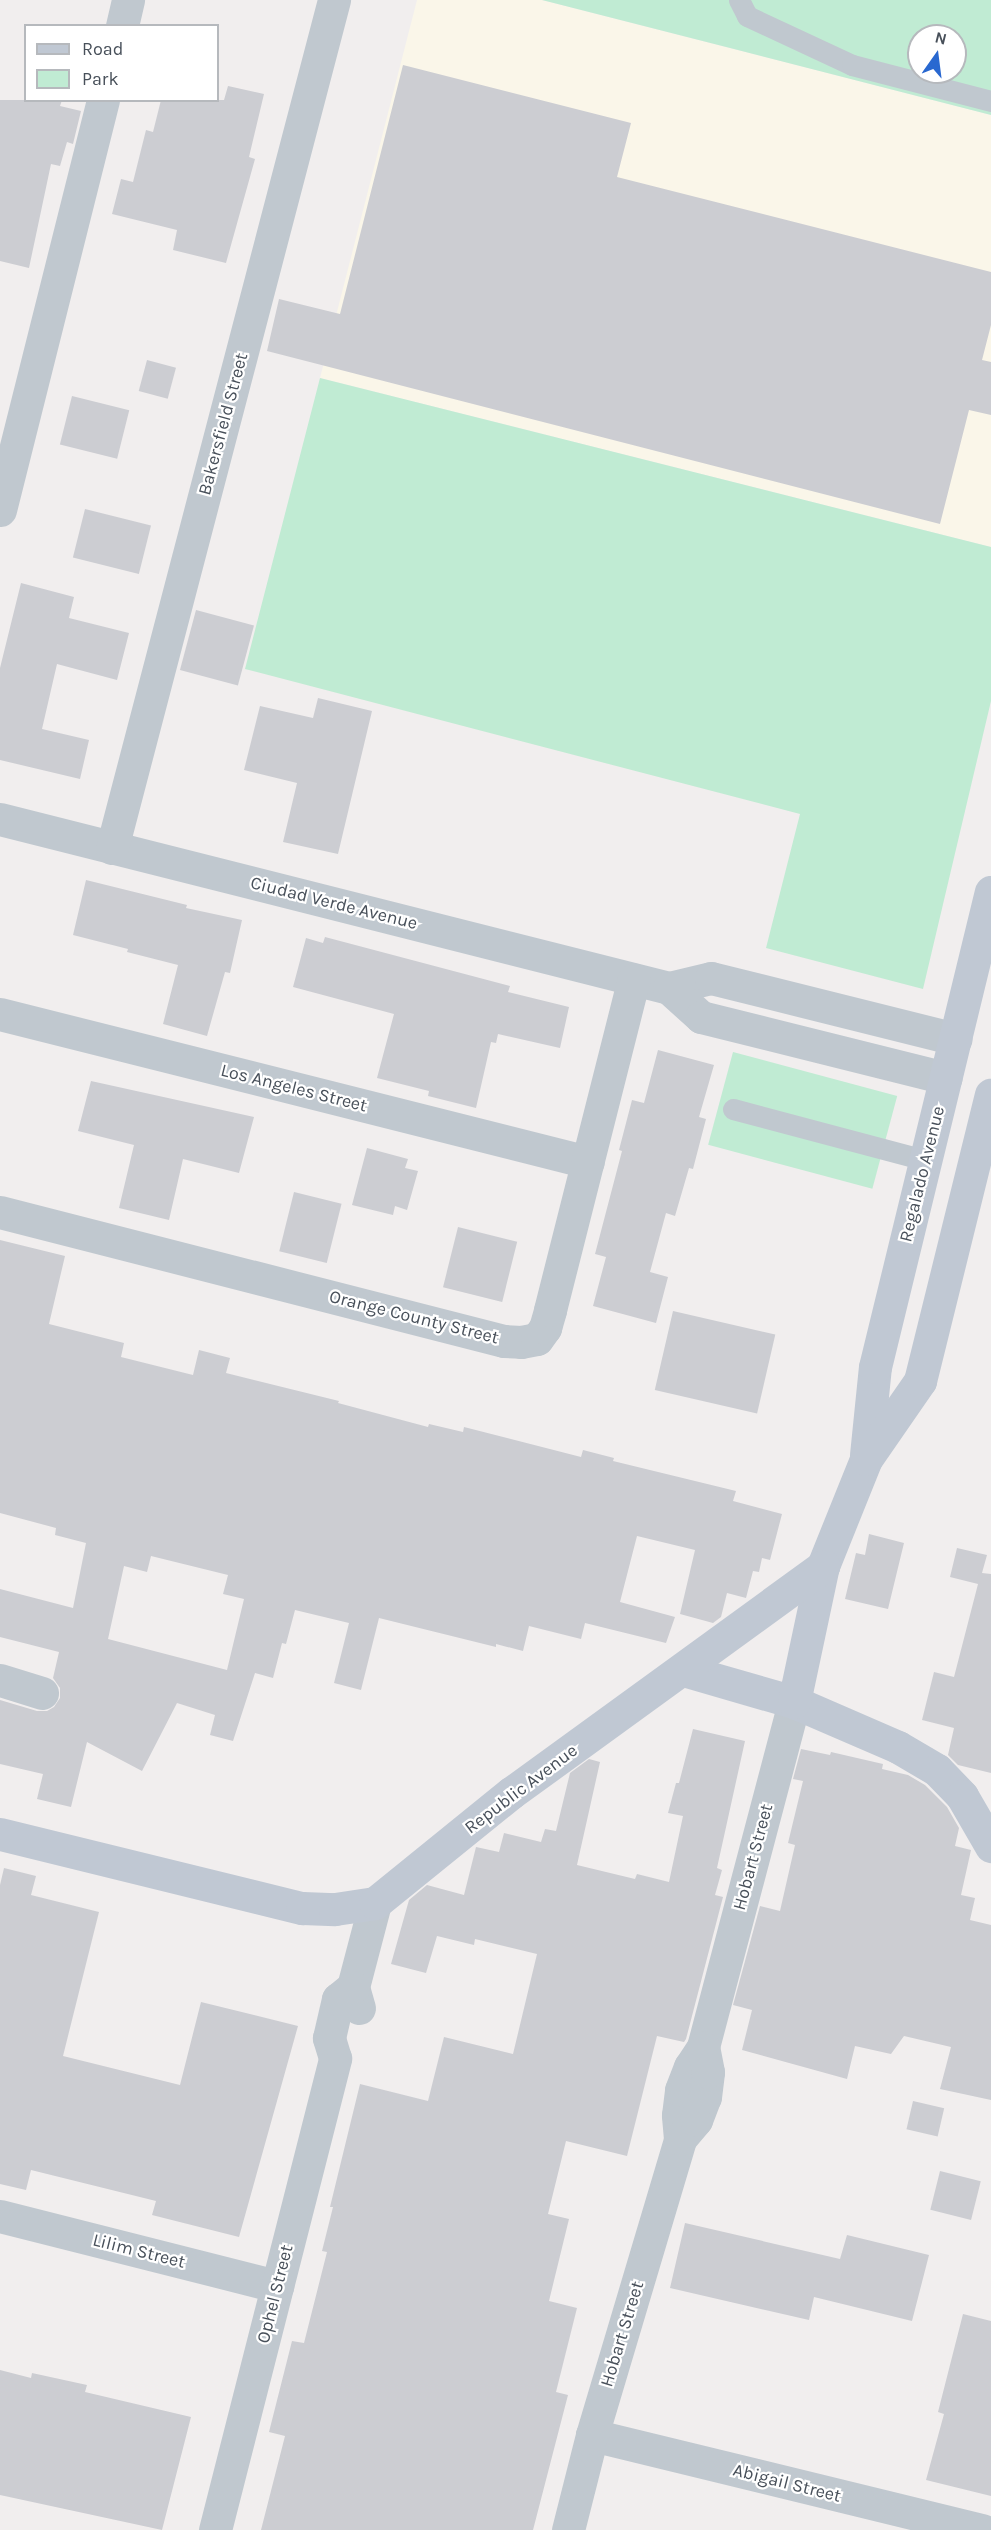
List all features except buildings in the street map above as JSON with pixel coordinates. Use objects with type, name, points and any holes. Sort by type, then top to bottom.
[{"type":"main road","name":"Regalado Avenue","points":[[866,1459],[875,1367],[991,892]]},
{"type":"main road","name":"Regalado Avenue","points":[[794,1702],[822,1566],[866,1459],[920,1381],[991,1095]]},
{"type":"main road","points":[[683,1670],[822,1566]]},
{"type":"main road","points":[[683,1670],[794,1702],[898,1747],[937,1770],[962,1796],[991,1846]]},
{"type":"main road","name":"Republic Avenue","points":[[375,1903],[511,1793],[683,1670]]},
{"type":"main road","points":[[0,1834],[302,1908],[335,1909],[375,1903]]},
{"type":"street","points":[[122,24],[128,0]]},
{"type":"street","name":"Bakersfield Street","points":[[112,848],[334,0]]},
{"type":"street","points":[[0,510],[102,102]]},
{"type":"street","name":"Ciudad Verde Avenue","points":[[0,819],[669,988],[701,1017],[946,1077]]},
{"type":"street","name":"Ciudad Verde Avenue","points":[[669,988],[711,978],[955,1039]]},
{"type":"street","name":"Orange County Street","points":[[0,1212],[482,1335],[521,1342],[537,1339],[545,1328],[634,979]]},
{"type":"street","points":[[799,1042],[809,1002]]},
{"type":"street","name":"Los Angeles Street","points":[[0,1014],[588,1162]]},
{"type":"street","points":[[0,1680],[42,1693]]},
{"type":"street","name":"Hobart Street","points":[[568,2530],[592,2435],[680,2139],[678,2115],[681,2090],[690,2067],[703,2047],[794,1702]]},
{"type":"street","name":"Ophel Street","points":[[215,2530],[335,2058],[350,2043],[360,2005],[353,1987],[375,1903]]},
{"type":"street","name":"Lilim Street","points":[[0,2216],[278,2286]]},
{"type":"street","name":"Abigail Street","points":[[592,2435],[983,2530]]},
{"type":"lane","points":[[739,0],[747,16],[852,65],[991,101]]},
{"type":"lane","points":[[733,1108],[926,1160]]},
{"type":"shaded area","points":[[417,0],[542,0],[991,115],[991,547],[320,378]]},
{"type":"green space","points":[[542,0],[991,0],[991,115]]},
{"type":"green space","points":[[320,378],[991,547],[991,701],[923,989],[766,948],[800,814],[245,669]]},
{"type":"green space","points":[[733,1052],[897,1096],[872,1189],[708,1145]]}]
